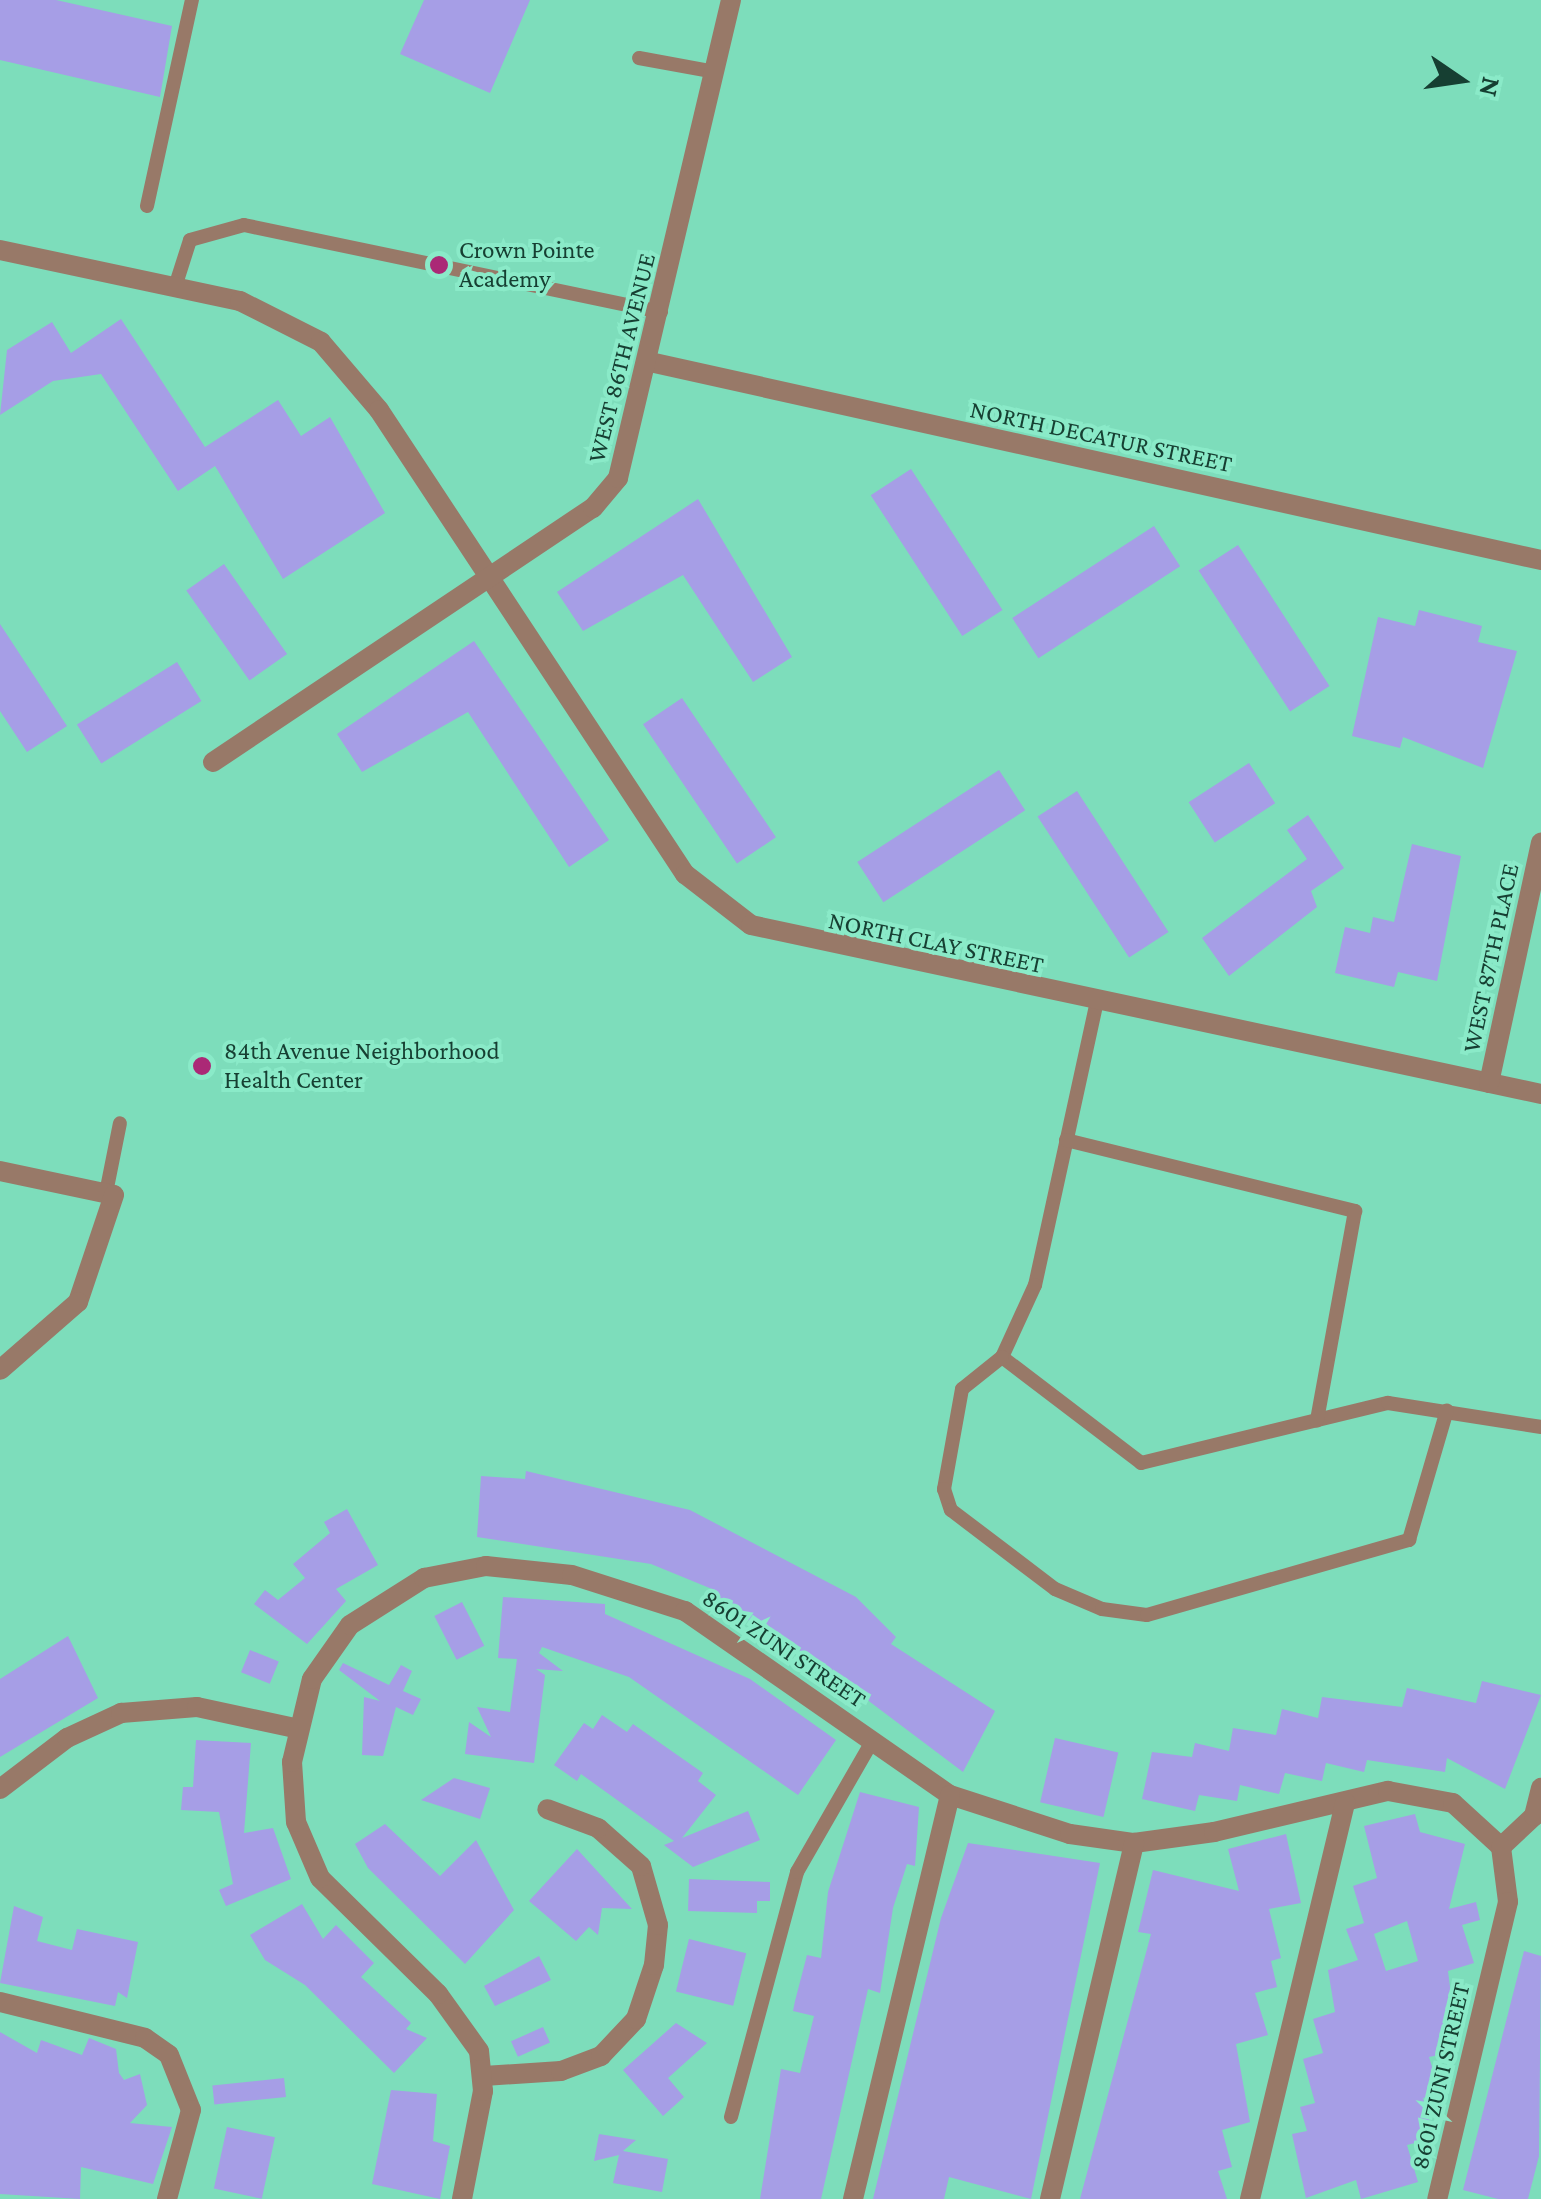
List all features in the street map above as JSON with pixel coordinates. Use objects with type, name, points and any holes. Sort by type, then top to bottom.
[{"type":"street","name":"WEST 86TH AVENUE","points":[[213,762],[489,580],[603,498],[624,466],[731,0]]},
{"type":"street","points":[[0,250],[257,306],[321,342],[368,396],[489,580]]},
{"type":"street","name":"NORTH DECATUR STREET","points":[[650,362],[1541,560]]},
{"type":"street","name":"NORTH CLAY STREET","points":[[489,580],[685,874],[717,907],[796,940],[1541,1094]]},
{"type":"street","name":"WEST 87TH PLACE","points":[[1489,1083],[1541,843]]},
{"type":"street","points":[[0,1171],[110,1194],[78,1302],[0,1370]]},
{"type":"street","name":"8601 ZUNI STREET","points":[[484,2076],[460,2018],[320,1878],[296,1822],[295,1728],[323,1659],[370,1608],[443,1572],[512,1566],[684,1611],[950,1794],[1070,1834],[1134,1843],[1420,1791],[1453,1803],[1501,1847],[1508,1902],[1438,2199]]},
{"type":"street","points":[[0,1788],[67,1738],[139,1709],[198,1707],[295,1728]]},
{"type":"street","points":[[1501,1847],[1534,1816],[1541,1788]]},
{"type":"street","points":[[853,2199],[950,1794]]},
{"type":"street","points":[[1250,2199],[1345,1802]]},
{"type":"street","points":[[462,2199],[484,2076],[561,2071],[601,2056],[636,2019],[654,1966],[658,1926],[640,1866],[598,1828],[546,1809]]},
{"type":"street","points":[[1050,2199],[1134,1843]]},
{"type":"street","points":[[0,2002],[145,2038],[170,2055],[191,2110],[167,2199]]},
{"type":"lane","points":[[147,206],[192,0]]},
{"type":"lane","points":[[640,58],[715,72]]},
{"type":"lane","points":[[175,288],[190,240],[244,225],[480,278],[661,312]]},
{"type":"lane","points":[[1097,1002],[1035,1285],[1002,1357],[962,1389],[944,1489],[950,1510],[1055,1589],[1147,1615],[1408,1540],[1447,1410]]},
{"type":"lane","points":[[110,1194],[120,1123]]},
{"type":"lane","points":[[1066,1140],[1355,1211],[1317,1421]]},
{"type":"lane","points":[[1002,1357],[1141,1463],[1388,1403],[1541,1426]]},
{"type":"lane","points":[[731,2117],[797,1872],[873,1740]]},
{"type":"building","points":[[0,0],[56,0],[172,26],[160,97],[0,60]]},
{"type":"building","points":[[424,0],[530,0],[490,93],[400,54]]},
{"type":"building","points":[[121,319],[205,447],[278,400],[301,436],[330,417],[385,513],[283,579],[215,466],[178,491],[101,374],[53,381],[0,415],[7,350],[52,322],[71,353]]},
{"type":"building","points":[[911,469],[1002,610],[962,636],[871,495]]},
{"type":"building","points":[[698,499],[792,657],[753,682],[683,575],[583,631],[557,592]]},
{"type":"building","points":[[1154,526],[1180,566],[1038,658],[1012,618]]},
{"type":"building","points":[[1238,545],[1329,686],[1290,711],[1199,571]]},
{"type":"building","points":[[224,564],[287,654],[249,680],[186,590]]},
{"type":"building","points":[[1419,610],[1482,626],[1478,642],[1517,651],[1483,768],[1403,737],[1400,748],[1352,736],[1378,617],[1415,626]]},
{"type":"building","points":[[0,624],[67,726],[27,752],[0,711]]},
{"type":"building","points":[[474,641],[609,840],[569,867],[468,712],[362,772],[337,734]]},
{"type":"building","points":[[177,662],[201,701],[101,764],[77,725]]},
{"type":"building","points":[[682,698],[776,837],[737,864],[643,724]]},
{"type":"building","points":[[1249,763],[1275,803],[1215,842],[1189,802]]},
{"type":"building","points":[[999,770],[1025,810],[883,902],[857,862]]},
{"type":"building","points":[[1077,791],[1168,932],[1129,957],[1038,817]]},
{"type":"building","points":[[1308,815],[1344,868],[1311,891],[1317,907],[1229,976],[1202,938],[1307,859],[1287,830]]},
{"type":"building","points":[[1412,844],[1461,856],[1437,981],[1398,972],[1394,987],[1335,973],[1345,927],[1370,933],[1373,917],[1394,922]]},
{"type":"building","points":[[526,1471],[690,1510],[856,1597],[896,1637],[891,1644],[995,1711],[963,1772],[809,1656],[708,1596],[712,1589],[651,1564],[477,1537],[481,1476],[525,1479]]},
{"type":"building","points":[[347,1509],[378,1565],[336,1589],[346,1601],[307,1644],[254,1604],[265,1590],[278,1600],[305,1578],[293,1564],[330,1533],[324,1522]]},
{"type":"building","points":[[503,1597],[605,1604],[605,1614],[750,1679],[836,1740],[798,1795],[629,1677],[542,1647],[539,1653],[563,1671],[536,1669],[545,1675],[534,1763],[465,1754],[469,1722],[491,1737],[477,1707],[510,1712],[517,1659],[498,1658]]},
{"type":"building","points":[[462,1602],[484,1646],[457,1660],[434,1616]]},
{"type":"building","points":[[68,1636],[98,1698],[0,1757],[0,1679]]},
{"type":"building","points":[[250,1650],[279,1662],[270,1684],[241,1672]]},
{"type":"building","points":[[343,1663],[389,1685],[401,1665],[412,1671],[403,1691],[421,1699],[413,1715],[396,1707],[383,1756],[362,1755],[364,1697],[380,1701],[339,1670]]},
{"type":"building","points":[[1482,1681],[1541,1695],[1505,1789],[1447,1758],[1445,1772],[1367,1760],[1364,1772],[1326,1763],[1322,1781],[1285,1773],[1279,1794],[1240,1785],[1237,1801],[1199,1795],[1195,1811],[1142,1799],[1152,1752],[1192,1757],[1195,1743],[1229,1751],[1233,1728],[1276,1735],[1282,1709],[1318,1718],[1322,1697],[1402,1707],[1407,1688],[1476,1703]]},
{"type":"building","points":[[602,1715],[627,1732],[633,1724],[703,1773],[698,1781],[716,1795],[682,1838],[748,1811],[760,1840],[693,1867],[664,1845],[674,1841],[581,1774],[577,1781],[554,1765],[584,1723],[593,1729]]},
{"type":"building","points":[[1055,1738],[1118,1753],[1103,1817],[1040,1802]]},
{"type":"building","points":[[196,1740],[251,1743],[244,1833],[273,1828],[291,1879],[226,1906],[219,1890],[233,1884],[219,1812],[181,1810],[183,1787],[193,1787]]},
{"type":"building","points":[[454,1778],[490,1788],[480,1819],[421,1800]]},
{"type":"building","points":[[860,1792],[919,1807],[915,1866],[907,1864],[893,1908],[880,1993],[868,1989],[821,2199],[760,2199],[781,2069],[800,2073],[814,2016],[793,2011],[795,2001],[807,1955],[821,1958],[828,1892]]},
{"type":"building","points":[[1415,1814],[1420,1832],[1465,1844],[1449,1909],[1476,1902],[1480,1920],[1462,1925],[1474,1963],[1448,1971],[1458,2051],[1429,2057],[1440,2093],[1423,2098],[1434,2138],[1407,2145],[1418,2182],[1361,2199],[1356,2180],[1306,2198],[1292,2134],[1307,2131],[1300,2107],[1315,2103],[1303,2059],[1323,2053],[1313,2019],[1335,2012],[1328,1970],[1358,1960],[1346,1929],[1364,1923],[1353,1886],[1377,1878],[1364,1826]],"holes":[[[1407,1921],[1418,1961],[1386,1971],[1374,1934]]]},
{"type":"building","points":[[385,1824],[440,1876],[476,1840],[514,1910],[465,1964],[368,1868],[355,1844]]},
{"type":"building","points":[[1286,1834],[1301,1903],[1269,1909],[1281,1958],[1271,1961],[1277,1987],[1255,1993],[1268,2035],[1236,2044],[1250,2122],[1222,2130],[1232,2167],[1218,2171],[1227,2199],[1080,2199],[1151,1934],[1138,1932],[1153,1870],[1239,1891],[1228,1849]]},
{"type":"building","points":[[968,1843],[1100,1863],[1031,2199],[949,2177],[944,2199],[873,2199],[941,1918]]},
{"type":"building","points":[[577,1849],[632,1909],[602,1908],[598,1935],[589,1927],[576,1941],[529,1901]]},
{"type":"building","points":[[689,1879],[770,1882],[770,1901],[757,1901],[757,1913],[688,1911]]},
{"type":"building","points":[[302,1904],[323,1939],[336,1925],[374,1963],[361,1977],[411,2023],[406,2029],[427,2038],[394,2073],[305,1985],[265,1960],[250,1935]]},
{"type":"building","points":[[14,1906],[43,1917],[37,1941],[72,1950],[77,1929],[138,1942],[127,1998],[118,1992],[115,2006],[0,1983]]},
{"type":"building","points":[[689,1939],[746,1953],[733,2006],[676,1991]]},
{"type":"building","points":[[1524,1951],[1541,1956],[1539,2156],[1528,2199],[1498,2199],[1463,2190]]},
{"type":"building","points":[[539,1956],[551,1980],[495,2006],[484,1986]]},
{"type":"building","points":[[676,2023],[707,2043],[668,2078],[684,2097],[663,2116],[623,2070]]},
{"type":"building","points":[[543,2027],[550,2043],[518,2057],[511,2041]]},
{"type":"building","points":[[0,2032],[37,2053],[41,2040],[82,2055],[89,2038],[116,2049],[119,2073],[124,2080],[140,2074],[147,2105],[130,2123],[172,2127],[153,2184],[81,2167],[80,2199],[0,2194]]},
{"type":"building","points":[[284,2078],[286,2097],[214,2104],[212,2086]]},
{"type":"building","points":[[391,2090],[437,2094],[433,2141],[450,2146],[440,2199],[372,2184]]},
{"type":"building","points":[[227,2127],[275,2137],[262,2199],[214,2189]]},
{"type":"building","points":[[599,2134],[636,2140],[623,2151],[668,2159],[662,2192],[613,2183],[619,2155],[594,2161]]},
{"type":"place","name":"Crown Pointe Academy","points":[[439,265]]},
{"type":"place","name":"84th Avenue Neighborhood Health Center","points":[[202,1066]]}]
